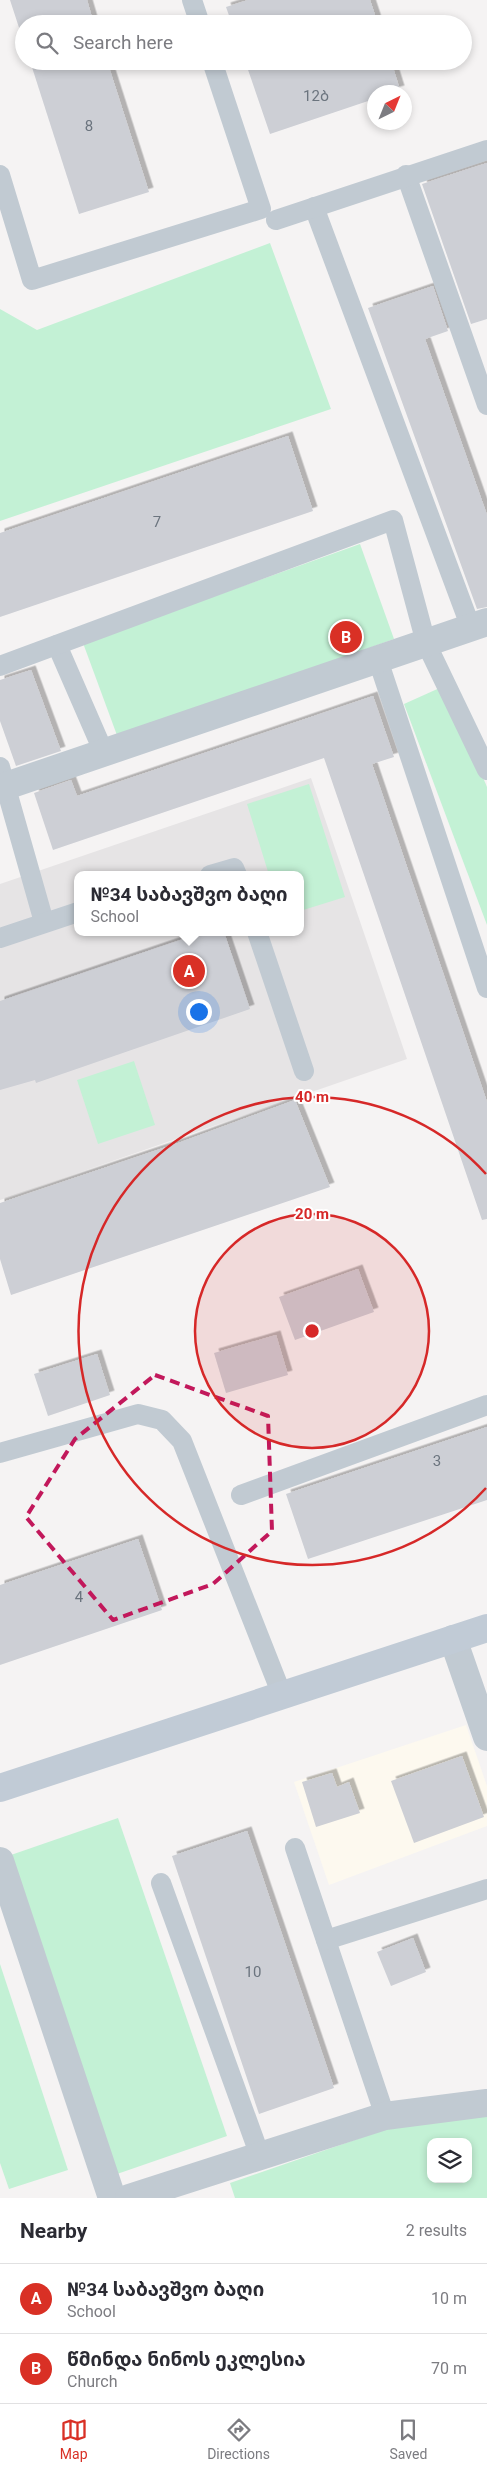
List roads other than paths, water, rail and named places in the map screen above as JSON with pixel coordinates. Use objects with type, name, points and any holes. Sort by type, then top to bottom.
[{"type":"street","points":[[2,780],[104,753],[479,625]]},
{"type":"street","points":[[0,1788],[487,1628]]},
{"type":"street","points":[[453,1639],[487,1737]]},
{"type":"street","points":[[0,1861],[112,2198]]},
{"type":"street","points":[[129,2198],[385,2116],[487,2103]]},
{"type":"lane","points":[[192,0],[197,15]]},
{"type":"lane","points":[[0,176],[32,280],[261,209],[215,70]]},
{"type":"lane","points":[[276,220],[406,175],[487,150]]},
{"type":"lane","points":[[406,175],[487,405]]},
{"type":"lane","points":[[314,207],[479,625]]},
{"type":"lane","points":[[0,666],[393,520],[426,643],[487,770]]},
{"type":"lane","points":[[57,645],[104,753]]},
{"type":"lane","points":[[378,660],[487,988]]},
{"type":"lane","points":[[2,780],[44,922]]},
{"type":"lane","points":[[224,871],[234,868],[235,871]]},
{"type":"lane","points":[[0,938],[74,913]]},
{"type":"lane","points":[[257,936],[304,1070]]},
{"type":"lane","points":[[241,1496],[487,1405]]},
{"type":"lane","points":[[0,1453],[138,1414],[162,1420],[182,1441],[282,1696]]},
{"type":"lane","points":[[295,1848],[385,2116]]},
{"type":"lane","points":[[161,1883],[260,2156]]},
{"type":"lane","points":[[326,1940],[487,1889]]},
{"type":"place","name":"წმინდა ნინოს ეკლესია","points":[[346,637]]},
{"type":"place","name":"№34 საბავშვო ბაღი","points":[[189,971]]}]
